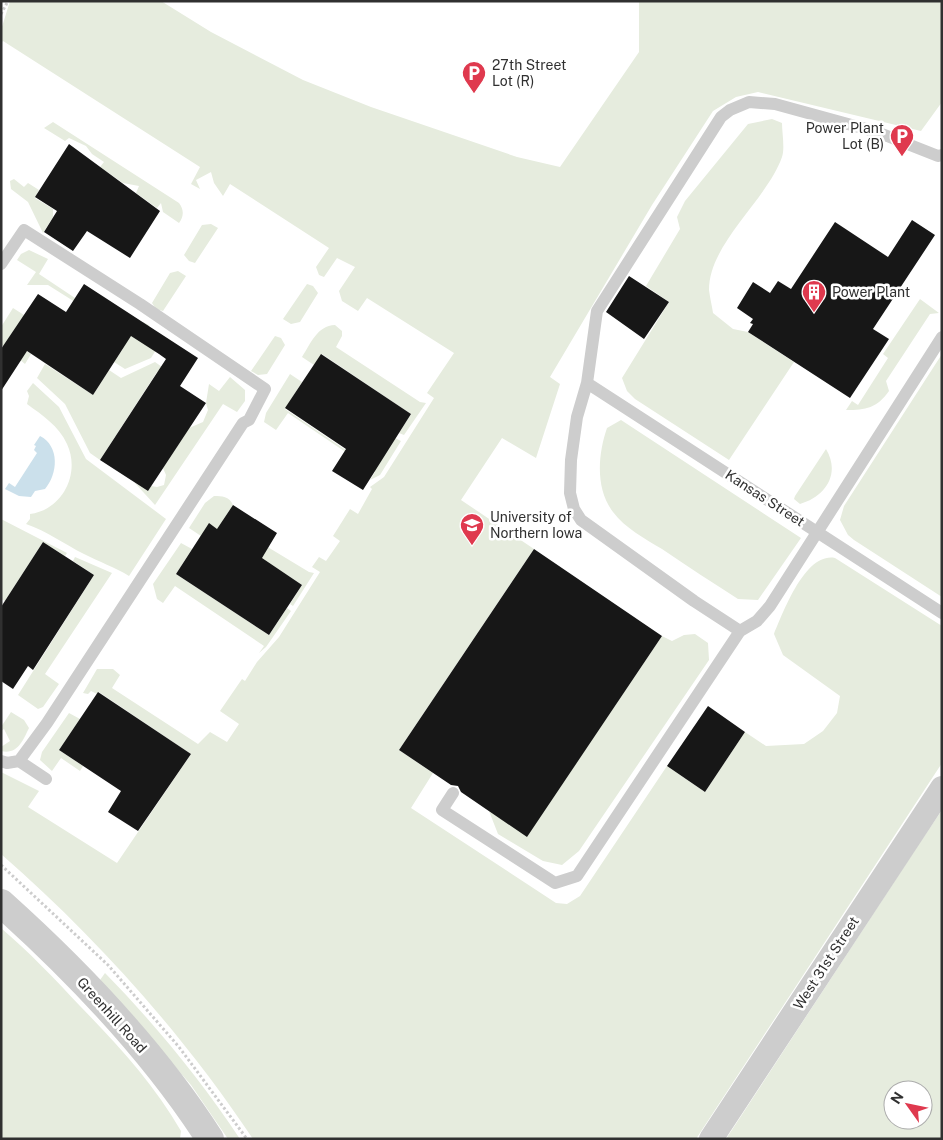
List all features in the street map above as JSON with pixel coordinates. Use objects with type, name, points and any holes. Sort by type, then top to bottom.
[{"type":"street","name":"West 31st Street","points":[[711,1139],[942,788]]},
{"type":"street","name":"Greenhill Road","points":[[1,903],[53,950],[122,1024],[184,1098],[210,1139]]},
{"type":"lane","points":[[740,631],[694,601],[581,520],[574,509],[570,494],[571,460],[576,417],[587,383],[597,311],[708,135],[721,117],[730,110],[749,102],[775,104],[877,132],[938,156],[942,155]]},
{"type":"lane","points":[[1,264],[24,230],[140,304],[265,389],[249,420],[243,423],[47,723],[19,761]]},
{"type":"lane","points":[[453,793],[442,810],[555,883],[576,876],[740,631],[757,621],[770,606],[802,559],[816,531],[942,337]]},
{"type":"lane","name":"Kansas Street","points":[[587,383],[942,613]]},
{"type":"lane","points":[[1,761],[7,763],[19,761],[46,779]]},
{"type":"path","points":[[1,14],[8,1]]},
{"type":"shaded area","points":[[10,1],[161,1],[211,32],[303,80],[371,107],[517,157],[560,167],[639,52],[639,1],[942,1],[942,102],[921,131],[758,92],[736,97],[713,111],[652,205],[550,377],[560,384],[536,458],[502,438],[461,500],[534,549],[399,750],[433,773],[411,808],[556,903],[567,904],[580,896],[667,766],[705,792],[745,732],[766,746],[804,744],[823,731],[837,713],[840,696],[783,655],[774,634],[789,599],[805,574],[814,564],[824,559],[835,558],[942,626],[942,763],[696,1139],[253,1139],[197,1062],[136,988],[71,919],[1,854],[1,772],[39,791],[28,807],[117,863],[191,754],[99,692],[97,694],[91,691],[88,694],[83,693],[97,669],[113,669],[120,675],[112,688],[198,744],[210,732],[227,742],[239,724],[220,711],[242,679],[245,681],[257,662],[279,637],[320,572],[312,567],[319,557],[326,561],[340,541],[333,536],[350,509],[358,514],[372,489],[370,487],[384,477],[434,398],[427,393],[454,353],[367,298],[358,311],[342,301],[339,291],[355,267],[337,258],[324,277],[319,275],[316,267],[329,248],[230,184],[223,196],[214,183],[211,172],[196,180],[200,189],[191,184],[200,167],[3,41],[1,43],[1,30]]},
{"type":"shaded area","points":[[772,119],[782,123],[782,157],[775,173],[718,255],[709,290],[713,313],[733,329],[748,332],[794,362],[729,460],[635,399],[627,391],[622,378],[669,302],[646,286],[680,229],[677,217],[685,201],[748,124]]},
{"type":"shaded area","points":[[53,122],[179,203],[183,213],[179,223],[163,212],[161,203],[157,208],[136,193],[139,186],[123,183],[100,167],[104,162],[92,154],[86,146],[69,138],[65,141],[44,128]]},
{"type":"shaded area","points":[[14,179],[24,187],[28,183],[39,190],[35,198],[53,209],[53,217],[43,233],[28,202],[11,189],[10,181]]},
{"type":"shaded area","points":[[211,224],[218,228],[195,263],[189,261],[184,255],[202,225]]},
{"type":"shaded area","points":[[29,250],[48,259],[39,274],[75,298],[75,302],[48,285],[27,285],[36,272],[17,260],[21,254]]},
{"type":"shaded area","points":[[178,271],[186,276],[163,311],[156,309],[152,303],[170,273]]},
{"type":"shaded area","points":[[307,284],[313,286],[318,293],[300,322],[291,324],[283,319]]},
{"type":"shaded area","points":[[920,299],[939,313],[930,314],[886,381],[889,391],[885,397],[870,407],[846,410],[852,401],[858,405],[888,358],[883,354]]},
{"type":"shaded area","points":[[13,308],[24,315],[8,339],[31,354],[25,364],[1,344],[1,327]]},
{"type":"shaded area","points":[[143,322],[149,325],[156,350],[151,358],[125,369],[114,362],[123,349],[116,345],[124,331],[133,337]]},
{"type":"shaded area","points":[[335,325],[342,331],[342,336],[336,347],[420,402],[426,403],[404,435],[399,433],[411,414],[322,354],[314,365],[302,357],[319,332],[324,328]]},
{"type":"shaded area","points":[[275,336],[281,338],[285,345],[267,374],[258,375],[251,371]]},
{"type":"shaded area","points":[[942,354],[942,597],[854,540],[848,535],[840,520],[844,506]]},
{"type":"shaded area","points":[[155,362],[179,379],[157,372],[100,460],[90,453],[65,404],[37,378],[45,364],[93,395],[109,370],[121,378]]},
{"type":"shaded area","points":[[290,374],[302,382],[285,409],[374,469],[395,438],[401,441],[380,475],[370,480],[375,472],[288,413],[276,430],[264,422],[266,413]]},
{"type":"shaded area","points":[[230,377],[245,390],[245,401],[237,412],[223,404],[155,505],[134,482],[148,491],[151,486],[164,485],[166,475],[163,468],[189,428],[203,422],[208,410],[206,403],[209,384],[219,391]]},
{"type":"shaded area","points":[[33,383],[59,407],[86,459],[166,519],[129,576],[26,524],[30,519],[30,514],[51,506],[59,498],[66,489],[72,467],[71,455],[64,438],[50,421],[27,404],[29,396],[27,391]]},
{"type":"shaded area","points":[[621,420],[801,538],[758,600],[738,599],[636,533],[613,512],[603,493],[600,460],[607,428]]},
{"type":"shaded area","points":[[826,449],[832,467],[828,483],[817,496],[800,504],[794,499],[795,496]]},
{"type":"shaded area","points":[[214,496],[227,498],[233,505],[223,520],[309,572],[314,573],[293,606],[290,604],[302,585],[209,524],[201,536],[189,528],[205,503]]},
{"type":"shaded area","points":[[1,519],[67,553],[65,556],[43,542],[5,601],[1,599]]},
{"type":"shaded area","points":[[181,543],[192,549],[176,574],[269,635],[287,608],[291,611],[266,647],[259,653],[264,646],[175,586],[163,603],[157,599],[153,584]]},
{"type":"shaded area","points":[[75,557],[112,573],[45,674],[59,684],[43,707],[38,709],[18,695],[94,575],[73,561]]},
{"type":"shaded area","points":[[695,634],[708,643],[709,660],[579,851],[562,865],[543,861],[498,834],[489,811],[527,836],[662,636],[672,641],[684,635]]},
{"type":"shaded area","points":[[11,712],[24,720],[29,728],[16,749],[7,752],[1,751],[1,747],[10,741],[4,729],[1,731],[1,727]]},
{"type":"shaded area","points":[[69,713],[80,719],[59,750],[83,766],[80,771],[61,758],[52,771],[40,760],[42,752]]},
{"type":"shaded area","points":[[942,810],[942,1139],[726,1139],[919,844]]},
{"type":"shaded area","points":[[1,928],[51,976],[135,1066],[159,1097],[181,1131],[180,1139],[1,1139]]},
{"type":"shaded area","points":[[105,973],[176,1053],[240,1139],[228,1139],[191,1085],[100,980]]},
{"type":"water","points":[[40,436],[51,446],[54,453],[53,476],[45,489],[35,491],[31,497],[19,496],[5,489],[9,483],[15,487],[37,453],[34,450],[36,446],[34,445]]},
{"type":"building","points":[[69,144],[160,211],[130,258],[87,231],[73,251],[44,232],[57,211],[35,197]]},
{"type":"building","name":"Power Plant","points":[[912,220],[935,235],[873,329],[889,339],[850,398],[748,332],[753,324],[750,323],[753,319],[737,308],[753,282],[770,293],[778,281],[791,289],[835,222],[888,257]]},
{"type":"building","points":[[629,276],[669,302],[644,339],[606,312]]},
{"type":"building","points":[[84,284],[198,358],[180,386],[206,403],[148,491],[100,460],[166,359],[159,354],[131,336],[93,395],[27,351],[1,391],[1,349],[38,294],[66,312]]},
{"type":"building","points":[[321,354],[411,414],[363,490],[332,471],[346,449],[285,408]]},
{"type":"building","points":[[233,505],[277,533],[262,558],[302,585],[269,635],[176,574],[209,523],[217,529]]},
{"type":"building","points":[[43,542],[94,575],[33,670],[28,666],[13,689],[1,681],[1,607]]},
{"type":"building","points":[[534,549],[662,636],[527,837],[461,792],[458,786],[451,785],[399,750]]},
{"type":"building","points":[[98,692],[191,754],[138,831],[108,812],[121,791],[59,750]]},
{"type":"building","points":[[708,706],[745,732],[705,792],[667,766]]},
{"type":"place","name":"27th Street Lot (R)","points":[[474,94]]},
{"type":"place","name":"Power Plant Lot (B)","points":[[902,157]]},
{"type":"place","name":"Power Plant","points":[[814,313]]},
{"type":"place","name":"University of Northern Iowa","points":[[472,546]]}]
